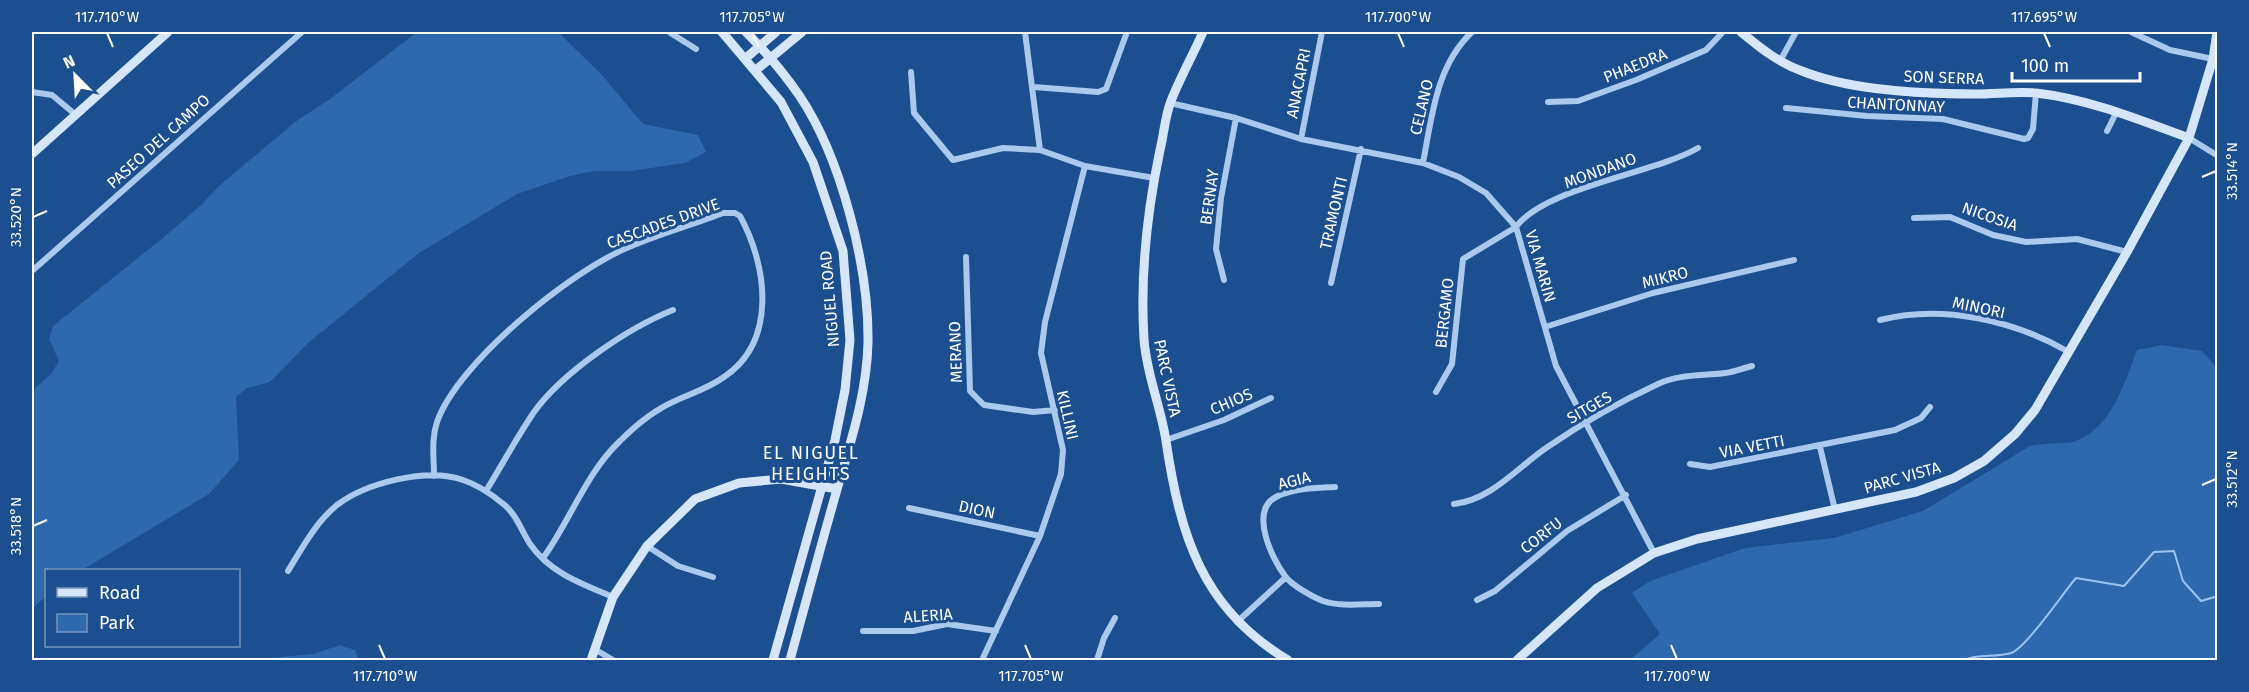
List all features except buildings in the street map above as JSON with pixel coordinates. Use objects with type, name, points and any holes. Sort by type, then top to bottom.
[{"type":"street","points":[[32,154],[168,32]]},
{"type":"street","name":"PASEO DEL CAMPO","points":[[32,271],[302,32]]},
{"type":"street","points":[[669,32],[696,49]]},
{"type":"street","name":"NIGUEL ROAD","points":[[722,32],[781,102],[813,162],[843,251],[850,340],[845,390],[835,440],[773,660]]},
{"type":"street","name":"NIGUEL ROAD","points":[[746,32],[771,58],[800,96],[824,144],[860,252],[868,342],[862,392],[852,441],[790,660]]},
{"type":"street","points":[[746,58],[776,32]]},
{"type":"street","points":[[756,70],[802,32]]},
{"type":"street","points":[[1025,32],[1034,87],[1040,150]]},
{"type":"street","points":[[1034,87],[1098,92],[1106,89],[1127,32]]},
{"type":"street","name":"PARC VISTA","points":[[1203,32],[1170,103],[1154,177],[1143,267],[1144,341],[1166,440],[1170,477],[1203,578],[1236,622],[1263,646],[1288,660]]},
{"type":"street","name":"ANACAPRI","points":[[1301,139],[1322,32]]},
{"type":"street","name":"CELANO","points":[[1423,163],[1439,84],[1456,46],[1472,32]]},
{"type":"street","name":"PHAEDRA","points":[[1548,102],[1578,101],[1636,80],[1706,50],[1722,32]]},
{"type":"street","name":"SON SERRA","points":[[1741,32],[1780,61],[1803,72],[1840,82],[1896,90],[1974,94],[2036,93],[2117,111],[2189,138]]},
{"type":"street","points":[[1780,61],[1796,32]]},
{"type":"street","points":[[2131,32],[2170,50],[2213,59]]},
{"type":"street","name":"PARC VISTA","points":[[1517,660],[1596,588],[1654,553],[1697,539],[1916,492],[1954,478],[1984,461],[2015,434],[2035,410],[2127,252],[2189,138],[2213,59],[2217,32]]},
{"type":"street","points":[[911,72],[914,112],[953,160],[1003,148],[1040,150],[1085,165],[1154,177]]},
{"type":"street","points":[[32,92],[52,95],[76,115]]},
{"type":"street","name":"CHANTONNAY","points":[[1786,108],[1867,116],[1943,119],[2024,139],[2028,138],[2033,129],[2036,93]]},
{"type":"street","name":"VIA MARIN","points":[[1170,103],[1236,118],[1301,139],[1423,163],[1459,177],[1486,193],[1516,227],[1556,366],[1626,495],[1654,553]]},
{"type":"street","points":[[2107,131],[2117,111]]},
{"type":"street","name":"BERNAY","points":[[1224,280],[1216,249],[1221,198],[1236,118]]},
{"type":"street","points":[[2189,138],[2217,156]]},
{"type":"street","name":"MONDANO","points":[[1516,227],[1521,221],[1547,204],[1599,183],[1678,159],[1698,147]]},
{"type":"street","name":"TRAMONTI","points":[[1331,283],[1361,149]]},
{"type":"street","name":"KILLINI","points":[[982,660],[1040,536],[1061,474],[1063,450],[1041,353],[1045,322],[1085,165]]},
{"type":"street","name":"CASCADES DRIVE","points":[[434,476],[433,441],[445,404],[457,386],[527,314],[598,262],[628,247],[723,213],[735,213],[743,222],[763,287],[763,310],[757,334],[749,349],[726,376],[650,416],[618,443],[599,465],[562,532],[543,558]]},
{"type":"street","name":"NICOSIA","points":[[1914,218],[1950,217],[1993,235],[2026,242],[2077,239],[2127,252]]},
{"type":"street","name":"BERGAMO","points":[[1436,392],[1452,364],[1463,259],[1516,227]]},
{"type":"street","name":"MERANO","points":[[966,257],[970,391],[984,405],[1032,412],[1055,410]]},
{"type":"street","name":"MIKRO","points":[[1545,327],[1653,293],[1794,260]]},
{"type":"street","points":[[486,491],[534,412],[566,376],[647,320],[673,310]]},
{"type":"street","name":"MINORI","points":[[1880,320],[1910,314],[1942,312],[2026,332],[2068,352]]},
{"type":"street","name":"SITGES","points":[[1454,504],[1470,502],[1494,488],[1546,448],[1586,422],[1660,383],[1681,376],[1727,373],[1752,366]]},
{"type":"street","name":"CHIOS","points":[[1166,440],[1224,420],[1271,398]]},
{"type":"street","name":"VIA VETTI","points":[[1690,464],[1710,467],[1820,447],[1907,426],[1921,418],[1930,407]]},
{"type":"street","points":[[1820,447],[1835,510]]},
{"type":"street","points":[[1061,474],[1068,479]]},
{"type":"street","points":[[288,571],[316,526],[336,506],[356,493],[380,483],[434,476],[461,479],[486,491],[505,505],[543,558],[572,580],[614,597]]},
{"type":"street","points":[[591,660],[614,597],[647,546],[694,499],[739,483],[781,479],[820,488],[837,489]]},
{"type":"street","name":"AGIA","points":[[1335,487],[1304,489],[1276,497],[1270,502],[1264,517],[1263,529],[1266,541],[1286,578],[1322,601],[1338,605],[1379,604]]},
{"type":"street","name":"CORFU","points":[[1477,600],[1495,591],[1567,531],[1626,495]]},
{"type":"street","name":"DION","points":[[909,507],[1040,536]]},
{"type":"street","points":[[647,546],[678,566],[713,577]]},
{"type":"street","points":[[1236,622],[1286,578]]},
{"type":"street","points":[[1097,660],[1104,638],[1115,618]]},
{"type":"street","name":"ALERIA","points":[[863,631],[913,631],[947,624],[996,631]]},
{"type":"street","points":[[596,650],[613,660]]},
{"type":"green space","points":[[417,32],[558,32],[602,75],[643,124],[698,135],[706,152],[685,163],[631,171],[595,171],[570,176],[517,194],[419,253],[308,343],[270,382],[247,388],[236,397],[239,460],[209,494],[84,569],[45,569],[45,597],[32,609],[32,391],[51,374],[59,361],[49,339],[53,326],[164,237],[220,185],[295,122],[330,99]]},
{"type":"green space","points":[[2162,345],[2202,351],[2217,368],[2217,660],[1630,660],[1660,634],[1632,593],[1650,581],[1745,548],[1834,538],[1923,511],[2030,446],[2076,441],[2099,426],[2108,415],[2137,350]]},
{"type":"green space","points":[[340,645],[355,650],[359,660],[257,659],[313,654]]},
{"type":"waterway","points":[[1964,660],[2011,653],[2035,631],[2076,578],[2124,586],[2154,552],[2174,551],[2183,581],[2201,601],[2218,596]]},
{"type":"district","name":"EL NIGUEL HEIGHTS","points":[[811,463]]}]
